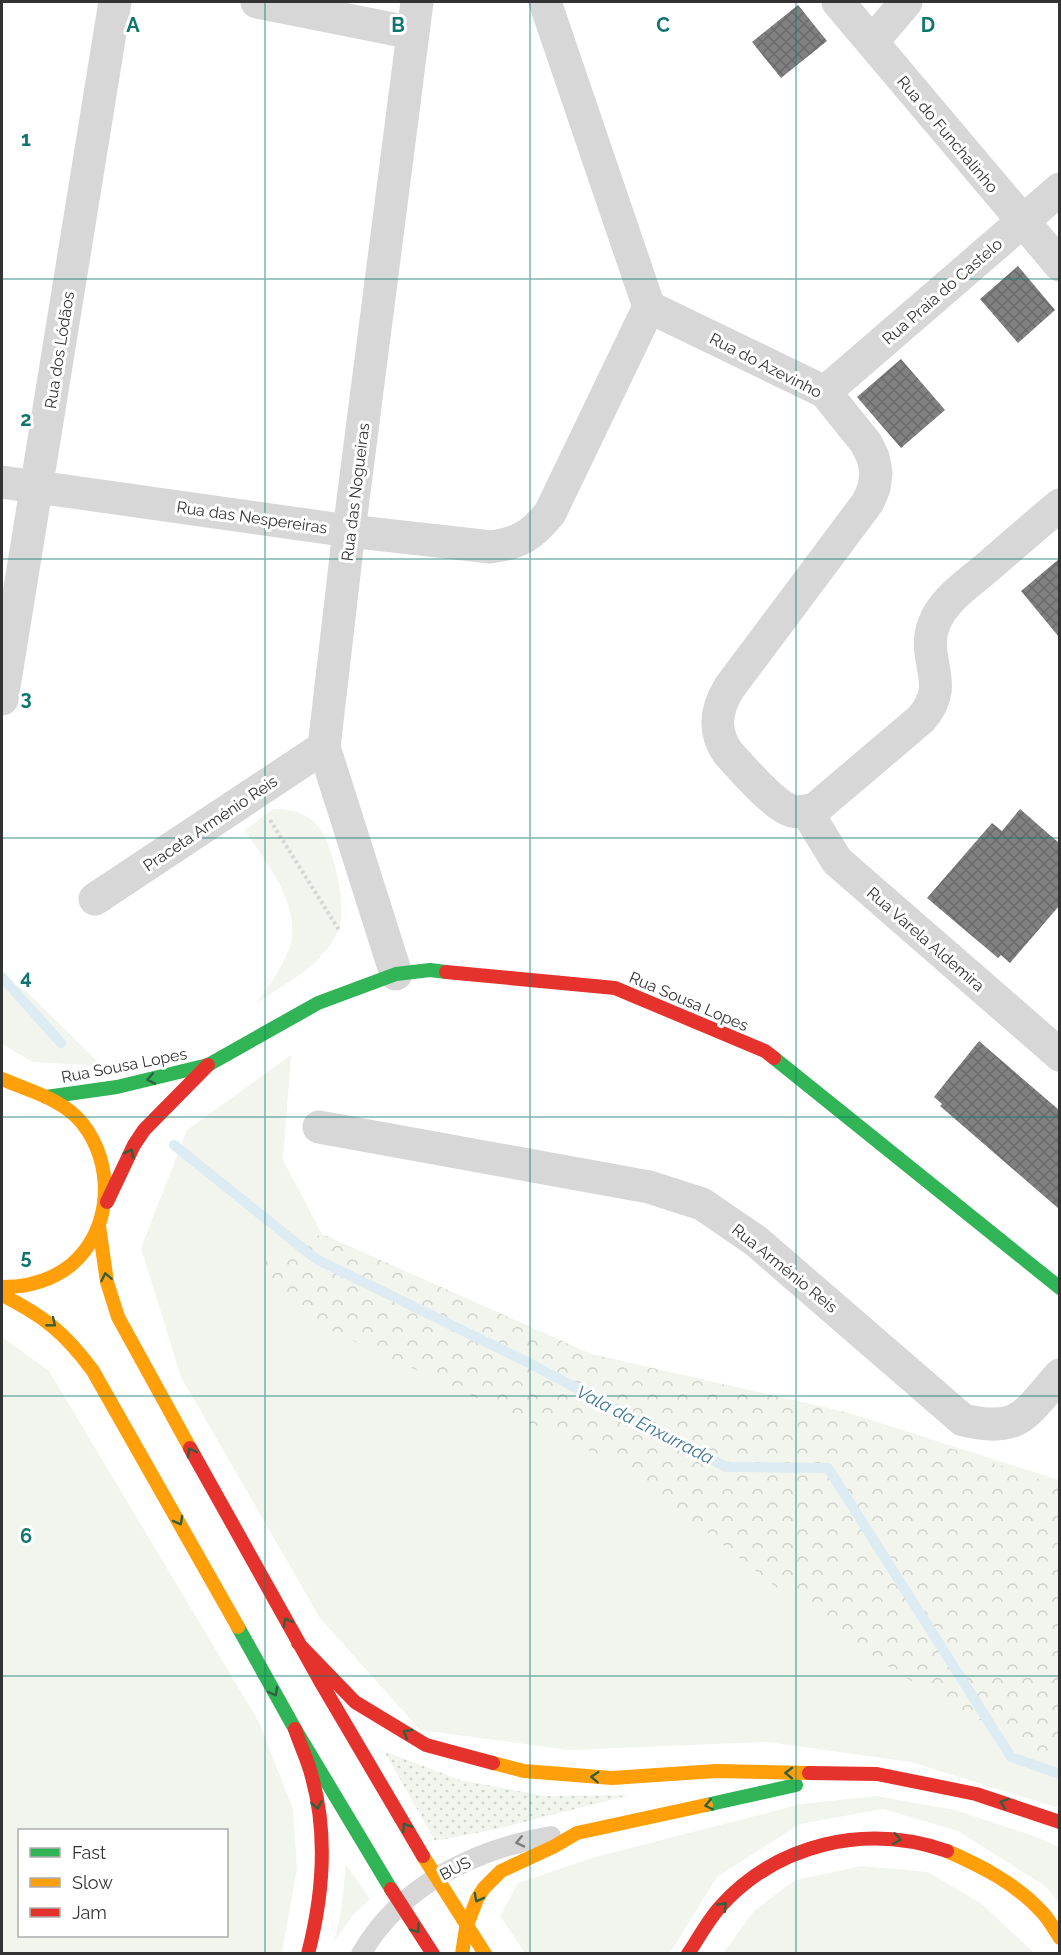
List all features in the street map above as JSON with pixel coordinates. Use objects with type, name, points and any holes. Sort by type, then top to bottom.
[{"type":"main road","name":"Rua Sousa Lopes","points":[[46,1097],[117,1087],[208,1065],[318,1003],[396,974],[430,970],[615,988],[765,1052],[1059,1288]]},
{"type":"main road","name":"Rua Sousa Lopes","points":[[105,1206],[134,1145],[144,1130],[208,1065]]},
{"type":"main road","points":[[2,1079],[29,1092],[46,1097],[72,1113],[91,1135],[98,1149],[106,1177],[105,1206],[99,1226],[80,1256],[59,1272],[34,1283],[2,1287]]},
{"type":"main road","points":[[2,1090],[29,1092]]},
{"type":"main road","points":[[99,1226],[108,1284],[118,1317],[298,1643],[436,1877],[485,1953]]},
{"type":"main road","points":[[2,1294],[45,1317],[63,1332],[93,1371],[295,1729],[400,1904],[433,1953]]},
{"type":"main road","points":[[298,1643],[355,1702],[426,1745],[524,1771],[612,1778],[716,1771],[877,1774],[976,1794],[1059,1821]]},
{"type":"main road","points":[[295,1729],[311,1776],[321,1829],[321,1882],[308,1953]]},
{"type":"main road","points":[[462,1953],[466,1926],[477,1896],[487,1882],[499,1872],[578,1833],[848,1774]]},
{"type":"main road","points":[[688,1953],[721,1906],[768,1867],[801,1851],[835,1840],[881,1836],[919,1842],[961,1856],[999,1875],[1040,1909],[1059,1938]]},
{"type":"street","name":"Rua dos Lódãos","points":[[2,699],[115,2]]},
{"type":"street","points":[[256,2],[415,17]]},
{"type":"street","points":[[545,2],[649,307]]},
{"type":"street","name":"Rua do Funchalinho","points":[[838,2],[1059,265]]},
{"type":"street","points":[[872,42],[906,2]]},
{"type":"street","name":"Rua das Nogueiras","points":[[396,974],[324,747],[349,531],[415,17]]},
{"type":"street","name":"Rua Praia do Castelo","points":[[825,392],[1059,189]]},
{"type":"street","name":"Rua das Nespereiras","points":[[2,482],[349,531],[491,547],[511,544],[528,536],[550,513],[649,307]]},
{"type":"street","name":"Rua do Azevinho","points":[[649,307],[825,392],[866,443],[873,457],[876,473],[874,489],[868,502],[729,688],[718,711],[717,723],[722,744],[728,753],[775,801],[790,811],[807,812]]},
{"type":"street","points":[[807,812],[822,804],[930,710],[937,689],[930,646],[938,615],[953,597],[1059,505]]},
{"type":"street","name":"Praceta Arménio Reis","points":[[95,899],[324,747]]},
{"type":"street","name":"Rua Varela Aldemira","points":[[807,812],[837,861],[1059,1055]]},
{"type":"street","name":"Rua Arménio Reis","points":[[319,1127],[649,1187],[702,1204],[765,1248],[963,1420],[984,1425],[1002,1425],[1021,1418],[1059,1375]]},
{"type":"lane","name":"BUS","points":[[361,1953],[368,1941],[400,1904],[436,1877],[500,1847],[539,1838],[578,1833]]},
{"type":"path","points":[[266,815],[339,930]]},
{"type":"green space","points":[[273,809],[303,814],[318,826],[324,835],[338,877],[342,908],[341,921],[338,931],[323,954],[303,972],[257,1003],[285,959],[291,943],[292,928],[286,898],[271,869],[245,830]]},
{"type":"green space","points":[[2,978],[25,990],[102,1066],[33,1062],[2,1044]]},
{"type":"green space","points":[[291,1055],[283,1160],[322,1234],[591,1354],[849,1413],[1059,1480],[1059,1808],[911,1762],[767,1742],[569,1750],[420,1730],[320,1618],[181,1377],[141,1248],[187,1130]]},
{"type":"green space","points":[[322,1234],[591,1354],[849,1413],[1059,1486],[1059,1759],[1034,1751],[896,1672],[776,1587],[625,1467],[315,1323],[249,1270]]},
{"type":"green space","points":[[2,1337],[49,1371],[259,1722],[293,1809],[297,1868],[282,1953],[2,1953]]},
{"type":"green space","points":[[384,1751],[460,1780],[546,1796],[630,1795],[496,1829],[435,1841]]},
{"type":"green space","points":[[876,1796],[955,1810],[1037,1837],[1059,1847],[1059,1903],[1045,1886],[958,1831],[883,1809],[800,1824],[717,1877],[670,1953],[525,1953],[500,1916],[518,1883],[595,1857],[802,1804]]},
{"type":"green space","points":[[346,1865],[370,1899],[353,1915],[334,1942],[341,1912]]},
{"type":"green space","points":[[862,1866],[928,1872],[982,1904],[1034,1953],[723,1953],[754,1911],[795,1880]]},
{"type":"building","points":[[798,5],[827,41],[781,78],[752,42]]},
{"type":"building","points":[[1018,266],[1055,310],[1018,343],[980,299]]},
{"type":"building","points":[[901,359],[945,410],[901,448],[857,397]]},
{"type":"building","points":[[1059,559],[1059,637],[1021,591]]},
{"type":"building","points":[[1020,809],[1059,843],[1059,906],[1010,963],[1001,955],[998,958],[927,898],[992,823],[1002,831]]},
{"type":"building","points":[[979,1041],[1059,1110],[1059,1209],[940,1106],[942,1104],[934,1097]]},
{"type":"waterway","name":"Vala da Enxurrada","points":[[2,977],[61,1043]]},
{"type":"waterway","name":"Vala da Enxurrada","points":[[174,1145],[316,1259],[525,1361],[726,1467],[828,1468],[1011,1757],[1060,1774]]},
{"type":"traffic: fast","points":[[46,1097],[117,1087],[208,1065],[318,1003],[396,974],[430,970],[446,972]]},
{"type":"traffic: fast","points":[[774,1058],[1060,1288]]},
{"type":"traffic: fast","points":[[238,1627],[295,1729],[391,1889]]},
{"type":"traffic: fast","points":[[706,1805],[796,1785]]},
{"type":"traffic: slow","points":[[2,1079],[55,1102],[82,1123],[93,1139],[100,1158],[105,1196],[102,1216],[95,1234],[85,1251],[71,1265],[38,1282],[2,1287]]},
{"type":"traffic: slow","points":[[99,1226],[107,1282],[118,1317],[190,1448]]},
{"type":"traffic: slow","points":[[2,1295],[30,1310],[53,1327],[73,1346],[93,1371],[238,1627]]},
{"type":"traffic: slow","points":[[493,1763],[524,1771],[612,1778],[716,1771],[809,1773]]},
{"type":"traffic: slow","points":[[462,1954],[466,1928],[477,1899],[484,1888],[501,1871],[577,1833],[706,1805]]},
{"type":"traffic: slow","points":[[947,1851],[985,1869],[1020,1892],[1044,1914],[1060,1938]]},
{"type":"traffic: slow","points":[[423,1856],[485,1954]]},
{"type":"traffic: jam","points":[[446,972],[615,988],[765,1051],[774,1058]]},
{"type":"traffic: jam","points":[[107,1202],[134,1145],[144,1130],[208,1065]]},
{"type":"traffic: jam","points":[[190,1448],[323,1686],[423,1856]]},
{"type":"traffic: jam","points":[[298,1643],[355,1702],[426,1745],[493,1763]]},
{"type":"traffic: jam","points":[[295,1729],[312,1777],[322,1843],[320,1888],[308,1954]]},
{"type":"traffic: jam","points":[[809,1773],[877,1774],[976,1794],[1060,1822]]},
{"type":"traffic: jam","points":[[688,1954],[715,1913],[742,1886],[768,1868],[795,1854],[824,1845],[855,1840],[885,1839],[916,1843],[947,1851]]},
{"type":"traffic: jam","points":[[391,1889],[433,1954]]}]
